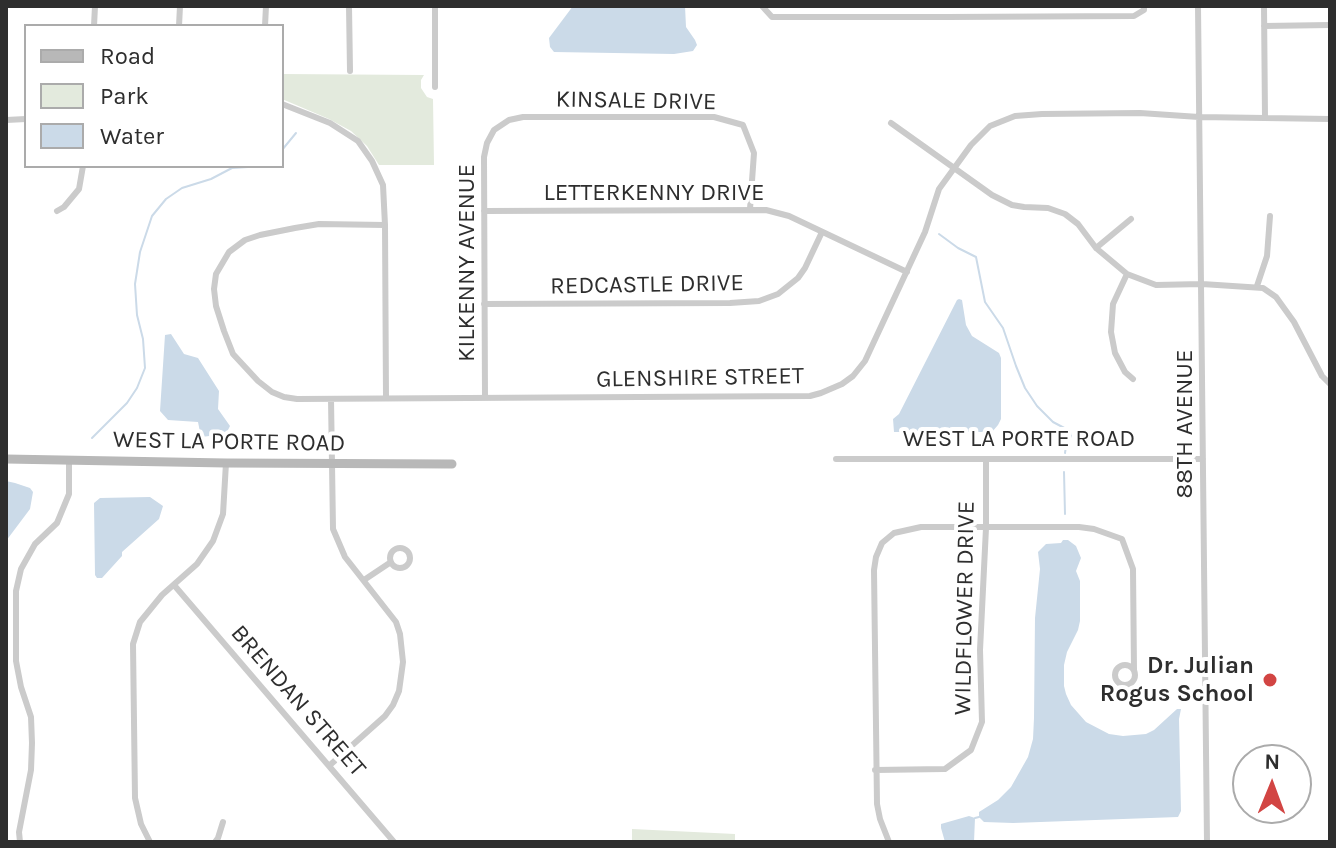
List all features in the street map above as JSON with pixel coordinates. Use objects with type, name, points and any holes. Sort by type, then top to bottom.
[{"type":"street","points":[[349,6],[350,71]]},
{"type":"street","points":[[435,6],[435,87]]},
{"type":"street","points":[[762,6],[772,17],[847,13],[947,17],[1134,16],[1144,10],[1144,6]]},
{"type":"street","name":"88TH AVENUE","points":[[1198,6],[1207,842]]},
{"type":"street","points":[[1264,6],[1265,118]]},
{"type":"street","points":[[947,8],[947,17]]},
{"type":"street","points":[[1044,17],[1045,8]]},
{"type":"street","points":[[1264,26],[1330,25]]},
{"type":"street","points":[[284,105],[330,123],[358,141],[383,185],[386,398]]},
{"type":"street","name":"GLENSHIRE STREET","points":[[385,225],[319,224],[260,235],[245,240],[229,252],[216,274],[216,306],[229,347],[265,387],[297,399],[804,396],[842,384],[865,361],[925,232],[937,194],[953,167],[990,126],[1015,116],[1140,113],[1330,119]]},
{"type":"street","name":"KINSALE DRIVE","points":[[494,130],[509,120],[523,117],[714,117],[743,125],[754,153],[750,209]]},
{"type":"street","points":[[891,123],[992,195],[1012,205],[1048,208],[1065,214],[1078,224],[1096,248],[1127,274],[1156,285],[1263,288],[1276,297],[1294,322],[1322,376],[1330,384]]},
{"type":"street","name":"KILKENNY AVENUE","points":[[485,398],[484,157],[494,130]]},
{"type":"street","points":[[57,211],[79,189],[83,168]]},
{"type":"street","name":"LETTERKENNY DRIVE","points":[[484,211],[766,210],[780,213],[907,272]]},
{"type":"street","points":[[1257,286],[1267,256],[1270,216]]},
{"type":"street","points":[[1096,248],[1131,219]]},
{"type":"street","name":"REDCASTLE DRIVE","points":[[484,304],[759,301],[778,294],[798,278],[822,232]]},
{"type":"street","points":[[1127,274],[1113,304],[1111,332],[1115,353],[1125,372],[1133,379]]},
{"type":"street","points":[[330,765],[385,716],[396,699],[401,683],[402,646],[396,622],[345,557],[336,538],[332,521],[331,399]]},
{"type":"street","name":"WEST LA PORTE ROAD","points":[[6,459],[452,464]]},
{"type":"street","points":[[20,842],[32,743],[31,717],[16,661],[16,591],[21,569],[35,544],[57,523],[69,494],[69,459]]},
{"type":"street","name":"WEST LA PORTE ROAD","points":[[836,459],[1203,459]]},
{"type":"street","name":"WILDFLOWER DRIVE","points":[[875,770],[945,769],[971,750],[982,722],[980,650],[986,459]]},
{"type":"street","points":[[150,842],[141,824],[134,789],[133,644],[140,622],[162,595],[197,564],[213,541],[223,514],[226,463]]},
{"type":"street","points":[[889,842],[877,808],[874,570],[882,543],[894,533],[907,529],[1079,527],[1122,539],[1133,569],[1134,670]]},
{"type":"street","points":[[364,580],[391,562]]},
{"type":"street","name":"BRENDAN STREET","points":[[174,585],[394,842]]},
{"type":"street","points":[[215,842],[223,822]]},
{"type":"green space","points":[[284,74],[424,75],[421,88],[427,97],[433,99],[434,165],[379,165],[367,146],[351,131],[284,100]]},
{"type":"green space","points":[[632,829],[735,834],[735,842],[632,842]]},
{"type":"water","points":[[573,6],[685,6],[686,27],[697,45],[693,51],[674,54],[554,52],[549,38]]},
{"type":"water","points":[[959,299],[962,300],[966,325],[972,336],[999,353],[1001,358],[1001,419],[992,432],[894,432],[893,419],[899,414]]},
{"type":"water","points":[[171,334],[184,354],[198,358],[219,391],[218,409],[230,426],[226,434],[201,437],[198,422],[168,420],[160,411],[165,335]]},
{"type":"water","points":[[6,481],[30,488],[33,492],[30,509],[6,541]]},
{"type":"water","points":[[150,497],[163,506],[159,519],[122,552],[122,556],[102,578],[97,578],[94,503],[100,498]]},
{"type":"water","points":[[1063,540],[1076,546],[1081,558],[1076,571],[1080,581],[1080,621],[1064,665],[1066,694],[1086,722],[1109,734],[1123,736],[1146,734],[1181,709],[1181,811],[1178,817],[1013,823],[984,822],[979,817],[979,812],[1011,787],[1028,757],[1033,739],[1035,618],[1040,569],[1038,552],[1046,544],[1061,543]]},
{"type":"water","points":[[969,816],[975,818],[974,842],[945,842],[941,824]]},
{"type":"waterway","points":[[284,148],[296,133]]},
{"type":"waterway","points":[[92,438],[127,403],[145,368],[135,284],[140,252],[152,216],[166,199],[182,188],[211,179],[232,168]]},
{"type":"waterway","points":[[939,234],[976,257],[985,302],[1003,328],[1025,388],[1053,422],[1070,431],[1065,453]]},
{"type":"waterway","points":[[1064,472],[1065,514]]},
{"type":"waterway","points":[[975,818],[979,817]]},
{"type":"place","name":"Dr. Julian Rogus School","points":[[1270,680]]}]
